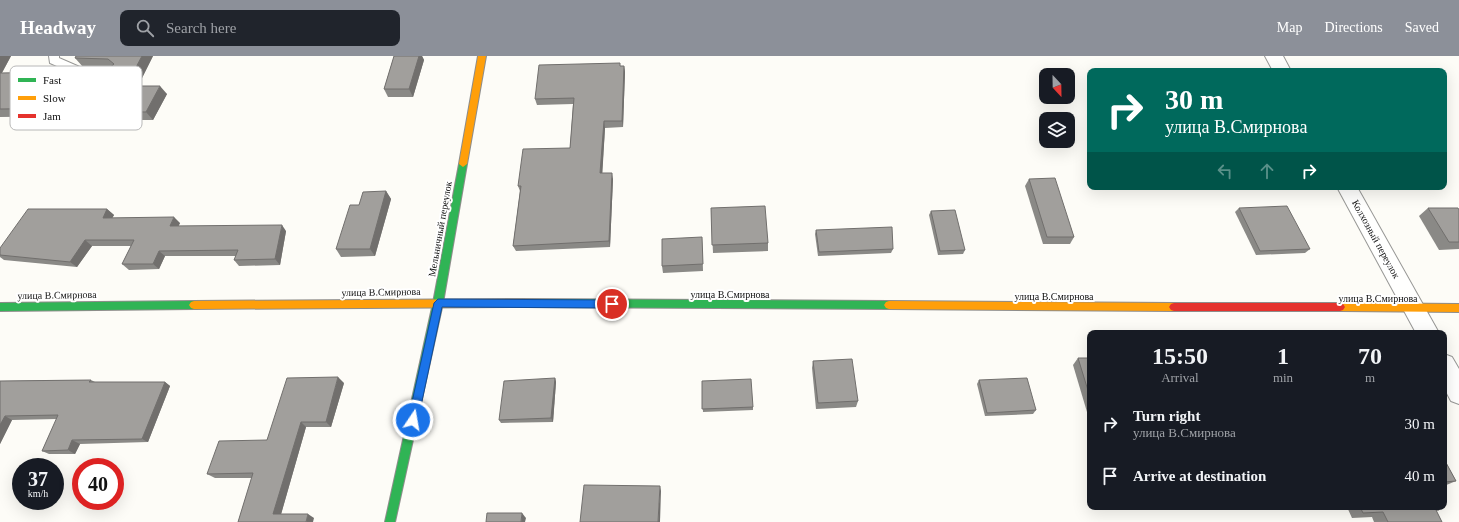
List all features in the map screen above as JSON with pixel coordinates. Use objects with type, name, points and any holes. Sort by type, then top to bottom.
[{"type":"street","name":"Мельничный переулок","points":[[390,522],[438,303],[482,56]]},
{"type":"street","points":[[1274,56],[1280,68]]},
{"type":"street","name":"Колхозный переулок","points":[[1349,190],[1426,330]]},
{"type":"street","name":"улица В.Смирнова","points":[[0,307],[438,303],[1415,309],[1459,308]]},
{"type":"street","points":[[1447,370],[1459,393]]},
{"type":"lane","points":[[54,56],[54,60],[68,66]]},
{"type":"building","points":[[76,56],[142,56],[137,66],[112,66],[114,64],[108,59],[75,58]]},
{"type":"building","points":[[394,56],[419,56],[409,89],[384,89]]},
{"type":"building","points":[[620,63],[620,66],[624,66],[622,121],[604,121],[600,173],[612,173],[609,241],[513,246],[521,186],[518,186],[523,149],[570,148],[574,98],[535,99],[539,65]]},
{"type":"building","points":[[0,73],[10,73],[10,109],[0,109]]},
{"type":"building","points":[[142,86],[160,86],[146,112],[142,112]]},
{"type":"building","points":[[1055,178],[1074,237],[1047,237],[1029,179]]},
{"type":"building","points":[[386,191],[370,249],[336,249],[350,205],[359,205],[363,192]]},
{"type":"building","points":[[765,206],[768,243],[712,245],[711,208]]},
{"type":"building","points":[[1287,206],[1310,249],[1260,251],[1239,208]]},
{"type":"building","points":[[1428,208],[1458,208],[1459,242],[1449,242]]},
{"type":"building","points":[[28,209],[107,209],[103,218],[174,217],[170,226],[282,225],[275,259],[234,260],[238,250],[159,251],[153,264],[122,264],[134,240],[85,240],[70,262],[0,255],[0,248]]},
{"type":"building","points":[[955,210],[965,250],[940,251],[931,211]]},
{"type":"building","points":[[892,227],[893,249],[819,252],[816,230]]},
{"type":"building","points":[[702,237],[703,264],[662,266],[662,239]]},
{"type":"building","points":[[1078,358],[1087,358],[1087,387]]},
{"type":"building","points":[[852,359],[858,401],[818,403],[813,361]]},
{"type":"building","points":[[338,377],[326,422],[301,422],[273,514],[308,514],[306,522],[238,522],[253,473],[207,474],[219,441],[267,440],[287,378]]},
{"type":"building","points":[[555,378],[551,418],[499,420],[504,381]]},
{"type":"building","points":[[1027,378],[1036,410],[987,413],[979,380]]},
{"type":"building","points":[[751,379],[753,407],[702,409],[702,381]]},
{"type":"building","points":[[91,380],[89,382],[165,382],[142,439],[72,440],[68,450],[42,451],[58,415],[5,416],[0,425],[0,381]]},
{"type":"building","points":[[1447,464],[1456,481],[1447,482]]},
{"type":"building","points":[[584,485],[660,486],[658,522],[580,522]]},
{"type":"building","points":[[1362,510],[1436,510],[1442,522],[1388,522],[1383,512],[1363,513]]},
{"type":"building","points":[[487,513],[522,513],[521,522],[486,522]]},
{"type":"traffic: fast","points":[[390,522],[438,303],[463,164]]},
{"type":"traffic: fast","points":[[522,303],[889,305]]},
{"type":"traffic: fast","points":[[0,307],[194,305]]},
{"type":"traffic: slow","points":[[463,164],[482,56]]},
{"type":"traffic: slow","points":[[194,305],[522,303]]},
{"type":"traffic: slow","points":[[889,305],[1174,307]]},
{"type":"traffic: slow","points":[[1340,307],[1459,308]]},
{"type":"traffic: jam","points":[[1174,307],[1340,307]]},
{"type":"route","points":[[413,420],[438,303],[612,304]]}]
